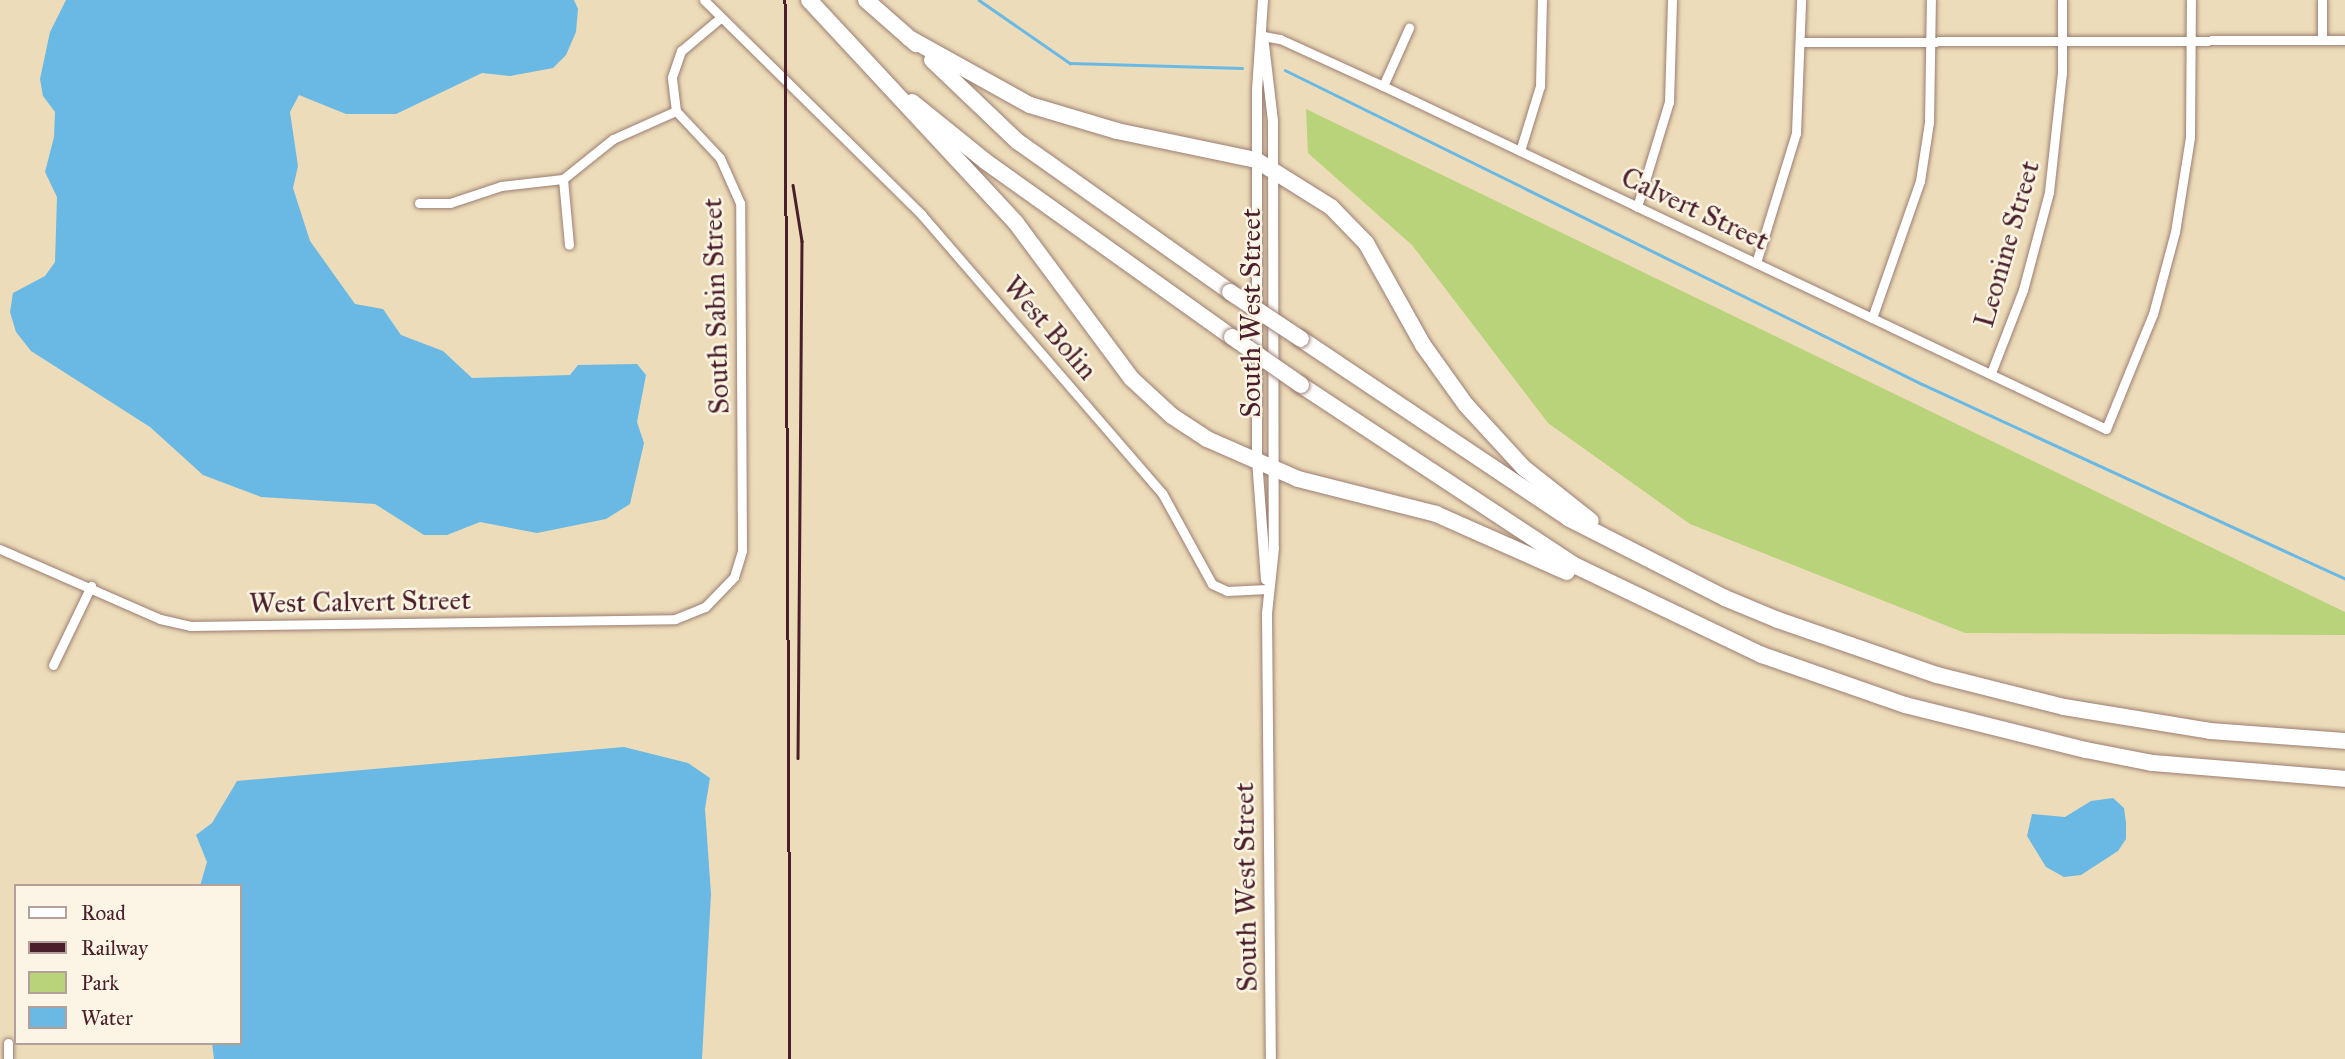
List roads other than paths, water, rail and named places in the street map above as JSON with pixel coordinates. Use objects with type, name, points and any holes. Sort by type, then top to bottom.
[{"type":"highway","points":[[809,0],[1038,248],[1132,379],[1207,439],[1275,470],[1467,525],[1611,594],[1762,655],[1893,701],[2024,737],[2152,763],[2345,779]]},
{"type":"highway","points":[[866,0],[1017,141],[1230,292],[1502,478],[1654,563],[1725,598],[1827,638],[1985,688],[2142,722],[2345,741]]},
{"type":"highway","points":[[909,38],[1008,96],[1056,115],[1256,160],[1331,207],[1366,243],[1441,373],[1502,446],[1583,515],[1654,563]]},
{"type":"highway","points":[[878,74],[985,161],[1301,385],[1532,539],[1695,627]]},
{"type":"street","name":"West Bolin","points":[[704,0],[719,19],[921,214],[1162,493],[1212,584],[1227,592],[1268,589]]},
{"type":"street","name":"South West Street","points":[[1263,0],[1256,160],[1257,460],[1260,550],[1268,589]]},
{"type":"street","points":[[1520,151],[1540,86],[1542,0]]},
{"type":"street","points":[[1637,206],[1669,102],[1672,0]]},
{"type":"street","points":[[1756,263],[1793,148],[1801,42],[1801,0]]},
{"type":"street","points":[[1872,318],[1920,181],[1929,122],[1931,0]]},
{"type":"street","name":"Leonine Street","points":[[1991,373],[2023,290],[2049,192],[2057,144],[2062,0]]},
{"type":"street","points":[[2191,0],[2191,40]]},
{"type":"street","points":[[2322,0],[2322,40]]},
{"type":"street","points":[[419,203],[450,203],[501,186],[563,179],[613,139],[676,111],[672,77],[677,59],[690,40],[719,19]]},
{"type":"street","points":[[1383,86],[1409,28]]},
{"type":"street","name":"South West Street","points":[[1263,36],[1273,121],[1275,470],[1274,548],[1268,589],[1270,1059]]},
{"type":"street","name":"Calvert Street","points":[[1263,36],[1280,39],[1383,86],[2106,429],[2153,314],[2174,236],[2190,137],[2191,40]]},
{"type":"street","points":[[1801,42],[2345,40]]},
{"type":"street","name":"South Sabin Street","points":[[676,111],[720,158],[733,179],[740,203],[741,550],[727,588]]},
{"type":"street","points":[[563,179],[569,244]]},
{"type":"street","name":"West Calvert Street","points":[[0,549],[91,586],[160,619],[218,627],[675,619],[705,607],[727,588]]},
{"type":"street","points":[[53,665],[91,586]]},
{"type":"street","points":[[8,1043],[8,1059]]},
{"type":"water","points":[[66,0],[574,0],[578,9],[576,32],[566,55],[553,68],[510,76],[482,73],[396,114],[346,114],[299,95],[290,112],[298,166],[293,188],[310,241],[355,304],[383,309],[401,335],[443,351],[472,378],[570,375],[578,365],[637,364],[646,375],[637,422],[644,443],[630,504],[606,519],[537,533],[480,522],[447,535],[424,535],[375,504],[261,497],[203,475],[150,427],[31,351],[16,332],[10,312],[13,293],[45,276],[55,262],[57,197],[45,172],[54,137],[55,112],[43,96],[40,79],[50,32]]},
{"type":"water","points":[[624,747],[688,763],[710,778],[705,809],[711,894],[702,1059],[214,1059],[212,1045],[242,1045],[242,884],[201,884],[207,862],[196,835],[212,823],[237,781]]},
{"type":"water","points":[[2113,798],[2124,808],[2126,823],[2126,839],[2118,851],[2081,875],[2064,877],[2046,867],[2027,836],[2032,814],[2065,817],[2091,801]]},
{"type":"waterway","points":[[979,0],[1070,63],[1242,68]]},
{"type":"waterway","points":[[1285,70],[1922,384],[2345,579]]},
{"type":"railway","points":[[785,0],[790,1059]]},
{"type":"railway","points":[[793,185],[802,241],[798,758]]}]
